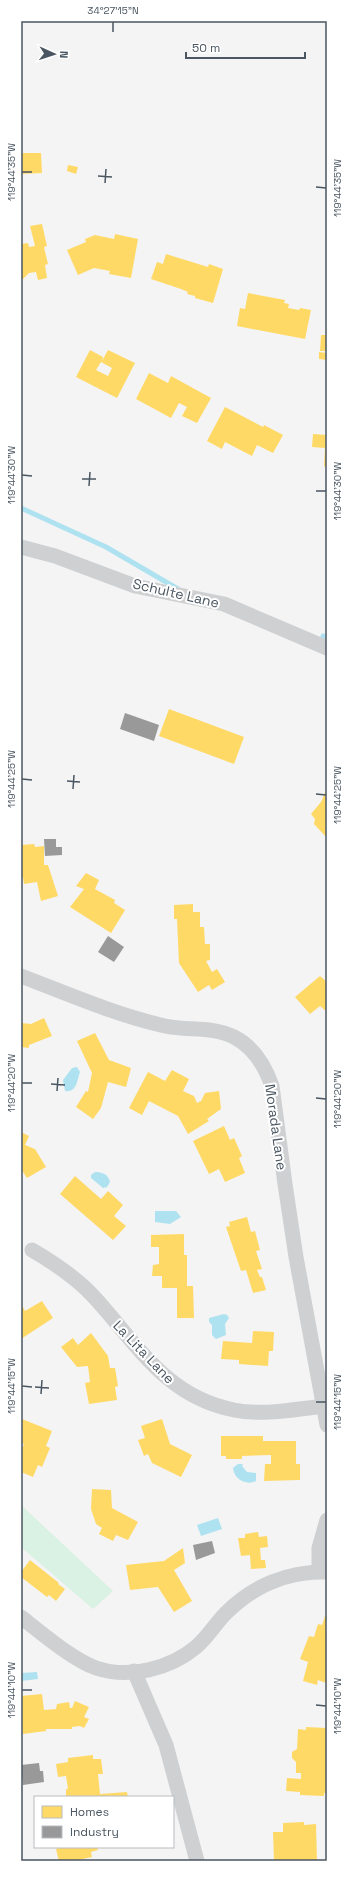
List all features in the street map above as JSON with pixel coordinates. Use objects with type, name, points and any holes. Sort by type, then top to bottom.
[{"type":"street","name":"Schulte Lane","points":[[21,547],[54,556],[135,586],[224,604],[327,648]]},
{"type":"street","name":"Morada Lane","points":[[21,976],[106,1008],[166,1026],[196,1028],[234,1037],[247,1046],[267,1071],[272,1086],[296,1257],[325,1406],[327,1425]]},
{"type":"street","name":"La Lita Lane","points":[[32,1250],[57,1265],[74,1278],[95,1298],[138,1350],[166,1378],[181,1390],[198,1399],[235,1410],[254,1412],[325,1406]]},
{"type":"street","points":[[21,1617],[89,1664],[111,1671],[134,1671],[158,1668],[181,1658],[207,1637],[225,1614],[240,1600],[267,1583],[296,1574],[323,1572],[319,1548],[327,1520]]},
{"type":"street","points":[[134,1671],[166,1745],[197,1861]]},
{"type":"green space","points":[[21,1505],[113,1591],[93,1609],[21,1547]]},
{"type":"water","points":[[77,1067],[80,1072],[76,1085],[72,1090],[65,1091],[63,1080],[72,1068]]},
{"type":"water","points":[[95,1172],[102,1173],[108,1177],[110,1182],[107,1187],[103,1188],[91,1178],[91,1175]]},
{"type":"water","points":[[155,1211],[176,1211],[181,1217],[170,1224],[155,1222]]},
{"type":"water","points":[[224,1314],[229,1318],[225,1324],[226,1335],[216,1339],[212,1335],[212,1325],[209,1322],[209,1318]]},
{"type":"water","points":[[238,1464],[243,1464],[242,1466],[247,1472],[256,1473],[256,1481],[248,1483],[238,1478],[233,1468]]},
{"type":"water","points":[[218,1518],[222,1529],[201,1536],[197,1525]]},
{"type":"water","points":[[37,1672],[38,1679],[21,1681],[21,1673]]},
{"type":"building: Homes","points":[[21,153],[41,153],[42,173],[21,174]]},
{"type":"building: Homes","points":[[68,165],[78,167],[76,174],[67,171]]},
{"type":"building: Homes","points":[[42,224],[47,246],[44,247],[48,264],[45,265],[47,278],[38,280],[36,272],[29,273],[21,281],[21,244],[28,243],[29,247],[35,246],[30,226]]},
{"type":"building: Homes","points":[[115,234],[138,239],[131,278],[109,274],[110,271],[94,268],[78,275],[67,250],[86,242],[85,239],[95,235],[114,239]]},
{"type":"building: Homes","points":[[166,254],[208,267],[209,264],[223,269],[213,303],[195,298],[195,296],[187,294],[188,292],[151,279],[157,262],[163,264]]},
{"type":"building: Homes","points":[[248,293],[285,300],[284,303],[289,304],[288,308],[311,310],[305,339],[237,326],[240,308],[245,309]]},
{"type":"building: Homes","points":[[321,335],[327,335],[327,351],[320,351]]},
{"type":"building: Homes","points":[[90,350],[103,357],[102,361],[108,350],[135,363],[117,398],[76,377]],"holes":[[[101,362],[112,368],[108,376],[96,370]]]},
{"type":"building: Homes","points":[[319,352],[327,353],[327,360],[319,359]]},
{"type":"building: Homes","points":[[149,373],[168,383],[171,376],[211,398],[197,423],[182,416],[187,407],[179,403],[171,418],[136,399]]},
{"type":"building: Homes","points":[[225,407],[263,427],[264,425],[283,435],[273,453],[257,445],[252,456],[225,442],[222,449],[207,441]]},
{"type":"building: Homes","points":[[313,434],[327,435],[327,467],[324,466],[325,448],[312,447]]},
{"type":"building: Homes","points":[[169,709],[244,737],[234,764],[159,736]]},
{"type":"building: Homes","points":[[327,788],[327,838],[314,824],[315,819],[311,814],[321,802]]},
{"type":"building: Homes","points":[[34,844],[35,847],[44,846],[44,865],[48,865],[58,896],[41,901],[37,882],[24,884],[23,877],[21,876],[21,845]]},
{"type":"building: Homes","points":[[86,873],[99,880],[95,889],[115,900],[114,903],[125,910],[111,933],[70,907],[84,889],[76,886]]},
{"type":"building: Homes","points":[[193,904],[193,912],[200,912],[200,927],[204,927],[205,944],[210,944],[210,960],[206,961],[212,972],[217,969],[225,982],[212,990],[209,985],[198,992],[179,963],[177,919],[174,919],[174,905]]},
{"type":"building: Homes","points":[[320,976],[327,982],[327,1012],[320,1006],[310,1014],[295,997]]},
{"type":"building: Homes","points":[[44,1018],[52,1036],[29,1045],[29,1048],[21,1047],[21,1023],[31,1024]]},
{"type":"building: Homes","points":[[95,1033],[109,1060],[131,1068],[126,1087],[108,1082],[101,1108],[93,1119],[76,1107],[86,1091],[88,1092],[92,1073],[77,1041]]},
{"type":"building: Homes","points":[[172,1070],[189,1079],[183,1091],[194,1096],[197,1103],[201,1101],[205,1093],[219,1091],[221,1109],[207,1119],[209,1121],[188,1134],[178,1116],[149,1101],[142,1115],[129,1108],[148,1072],[165,1081]]},
{"type":"building: Homes","points":[[224,1126],[230,1140],[234,1138],[242,1156],[239,1158],[245,1173],[225,1182],[219,1169],[209,1174],[193,1141]]},
{"type":"building: Homes","points":[[21,1132],[29,1136],[25,1145],[35,1149],[46,1167],[27,1178],[21,1169]]},
{"type":"building: Homes","points":[[75,1176],[101,1199],[108,1191],[123,1205],[114,1216],[126,1226],[113,1240],[60,1194]]},
{"type":"building: Homes","points":[[247,1217],[251,1232],[255,1231],[260,1250],[256,1251],[262,1269],[257,1270],[260,1277],[262,1277],[266,1290],[253,1293],[246,1270],[241,1271],[226,1227],[230,1226],[229,1222]]},
{"type":"building: Homes","points":[[184,1234],[184,1255],[187,1255],[187,1286],[193,1286],[194,1318],[177,1318],[177,1288],[162,1288],[162,1276],[152,1276],[153,1265],[159,1264],[159,1247],[151,1247],[151,1235]]},
{"type":"building: Homes","points":[[42,1301],[53,1318],[21,1339],[21,1304],[25,1311]]},
{"type":"building: Homes","points":[[253,1331],[274,1332],[273,1351],[269,1351],[268,1366],[239,1364],[239,1360],[221,1359],[223,1341],[252,1343]]},
{"type":"building: Homes","points":[[91,1333],[108,1356],[110,1368],[115,1368],[118,1386],[115,1387],[117,1400],[89,1404],[85,1383],[90,1382],[88,1366],[77,1367],[61,1347],[73,1338],[78,1345]]},
{"type":"building: Homes","points":[[22,1419],[52,1431],[46,1446],[50,1448],[42,1467],[38,1465],[33,1477],[21,1472],[21,1451],[24,1444],[21,1443]]},
{"type":"building: Homes","points":[[162,1419],[170,1444],[192,1455],[181,1477],[152,1463],[148,1454],[144,1456],[138,1440],[145,1438],[141,1426]]},
{"type":"building: Homes","points":[[221,1436],[263,1436],[263,1441],[296,1441],[296,1464],[300,1464],[300,1480],[264,1481],[265,1464],[271,1464],[271,1455],[242,1456],[242,1459],[226,1459],[226,1456],[221,1456]]},
{"type":"building: Homes","points":[[92,1489],[111,1490],[112,1508],[138,1522],[128,1540],[116,1535],[113,1541],[99,1534],[102,1528],[96,1524],[91,1509]]},
{"type":"building: Homes","points":[[258,1532],[259,1537],[267,1536],[268,1547],[260,1548],[261,1560],[265,1560],[266,1568],[251,1569],[250,1555],[241,1556],[238,1538],[245,1538],[245,1534]]},
{"type":"building: Homes","points":[[183,1548],[185,1563],[174,1570],[192,1601],[174,1612],[158,1587],[130,1590],[126,1565],[164,1561]]},
{"type":"building: Homes","points":[[30,1560],[65,1589],[56,1601],[49,1595],[47,1597],[21,1577],[21,1572]]},
{"type":"building: Homes","points":[[325,1616],[327,1616],[327,1679],[326,1683],[318,1680],[317,1685],[303,1681],[308,1662],[300,1659],[309,1636],[314,1637],[318,1624],[322,1625]]},
{"type":"building: Homes","points":[[42,1694],[44,1710],[56,1709],[57,1704],[69,1702],[70,1708],[72,1708],[75,1701],[89,1707],[84,1717],[89,1719],[84,1728],[80,1726],[72,1727],[72,1729],[46,1729],[46,1731],[23,1734],[21,1724],[21,1696]]},
{"type":"building: Homes","points":[[306,1727],[327,1728],[327,1793],[324,1793],[324,1796],[300,1795],[300,1792],[286,1791],[287,1778],[301,1779],[301,1773],[296,1773],[296,1762],[292,1758],[292,1752],[297,1749],[298,1729],[306,1730]]},
{"type":"building: Homes","points":[[93,1755],[93,1759],[101,1759],[103,1774],[98,1774],[100,1794],[127,1792],[128,1796],[66,1796],[66,1789],[68,1789],[66,1776],[58,1777],[56,1764],[68,1762],[68,1758]]},
{"type":"building: Homes","points":[[304,1822],[304,1825],[316,1824],[317,1861],[274,1861],[273,1832],[283,1832],[283,1823]]},
{"type":"building: Homes","points":[[97,1848],[98,1850],[91,1852],[92,1857],[74,1861],[59,1861],[56,1849]]},
{"type":"building: Industry","points":[[125,713],[159,725],[154,741],[120,729]]},
{"type":"building: Industry","points":[[44,839],[56,839],[56,847],[62,847],[62,855],[45,856]]},
{"type":"building: Industry","points":[[108,936],[124,947],[114,962],[98,952]]},
{"type":"building: Industry","points":[[212,1541],[215,1553],[196,1560],[193,1545]]},
{"type":"building: Industry","points":[[39,1763],[40,1771],[43,1771],[44,1782],[23,1785],[21,1765]]},
{"type":"waterway","points":[[21,508],[106,547],[178,589]]},
{"type":"waterway","points":[[323,636],[327,637]]}]
